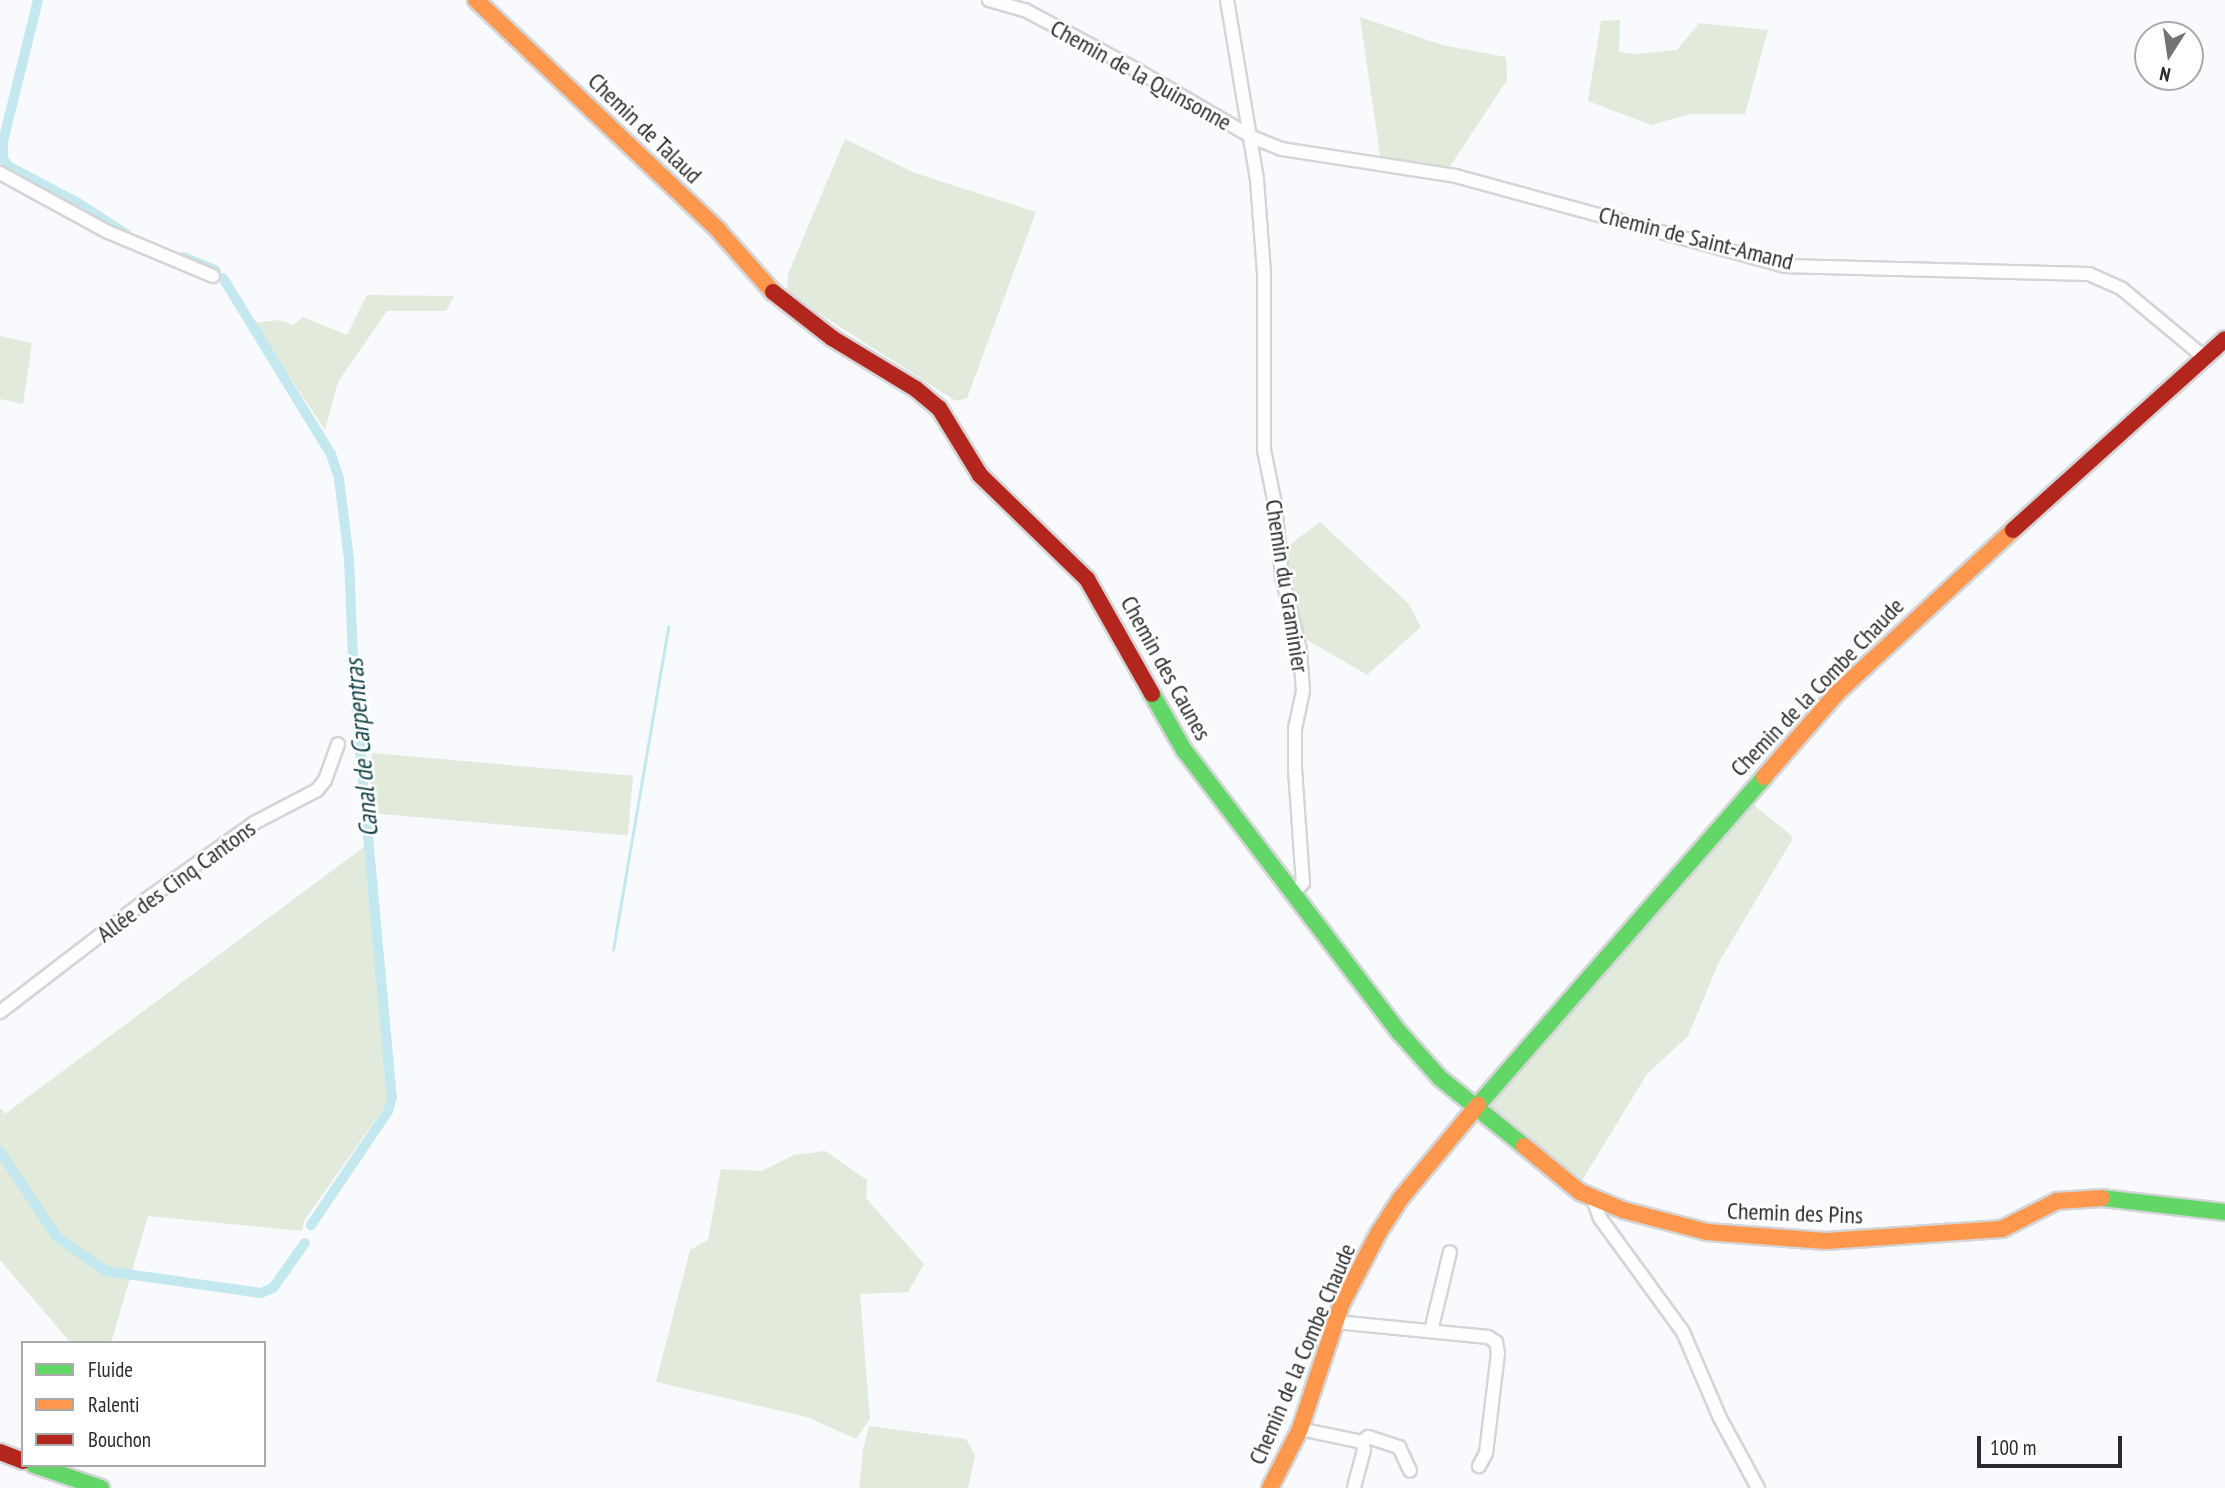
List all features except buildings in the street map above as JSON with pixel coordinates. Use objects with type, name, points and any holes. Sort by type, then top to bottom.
[{"type":"street","name":"Chemin de Talaud","points":[[476,0],[577,93],[718,230],[776,296]]},
{"type":"street","name":"Chemin de la Quinsonne","points":[[989,0],[1025,10],[1135,69],[1252,137]]},
{"type":"street","points":[[1227,0],[1252,137]]},
{"type":"street","name":"Chemin du Graminier","points":[[1252,137],[1264,274],[1264,450],[1275,504],[1282,577],[1298,637],[1303,691],[1295,728],[1295,769],[1303,883],[1293,892]]},
{"type":"street","name":"Chemin de Saint-Amand","points":[[1252,137],[1282,149],[1456,176],[1784,266],[2089,274],[2122,289],[2204,357]]},
{"type":"street","points":[[0,173],[106,231],[213,276]]},
{"type":"street","name":"Chemin des Caunes","points":[[776,296],[832,338],[929,398],[939,408],[980,475],[1087,579],[1184,750],[1293,892],[1312,922],[1399,1032],[1440,1078],[1477,1106]]},
{"type":"street","name":"Chemin de la Combe Chaude","points":[[1270,1488],[1300,1429],[1342,1303],[1379,1233],[1401,1198],[1477,1106],[1779,755],[1837,693],[1892,639],[2225,339]]},
{"type":"street","name":"Allée des Cinq Cantons","points":[[0,1012],[150,897],[254,823],[317,790],[325,780],[338,744]]},
{"type":"street","name":"Chemin des Pins","points":[[1477,1106],[1564,1181],[1593,1199],[1707,1232],[1826,1241],[2002,1228],[2069,1198],[2118,1198],[2225,1212]]},
{"type":"street","points":[[1593,1199],[1600,1218],[1683,1332],[1720,1418],[1758,1488]]},
{"type":"street","points":[[1431,1331],[1451,1252]]},
{"type":"street","points":[[1336,1322],[1488,1337],[1496,1342],[1498,1353],[1486,1453],[1479,1466]]},
{"type":"street","points":[[1300,1429],[1362,1442]]},
{"type":"street","points":[[1362,1442],[1368,1437],[1399,1447],[1410,1471]]},
{"type":"street","points":[[1354,1488],[1364,1450],[1362,1442]]},
{"type":"street","points":[[0,1452],[21,1460]]},
{"type":"street","points":[[40,1467],[101,1488]]},
{"type":"green space","points":[[1360,17],[1442,45],[1506,57],[1507,80],[1449,168],[1381,162]]},
{"type":"green space","points":[[1620,20],[1619,52],[1637,54],[1677,50],[1699,23],[1768,30],[1745,114],[1690,114],[1651,125],[1588,101],[1601,21]]},
{"type":"green space","points":[[845,139],[915,173],[1036,212],[967,398],[956,401],[787,293],[788,274]]},
{"type":"green space","points":[[367,295],[454,296],[446,311],[387,311],[338,382],[325,430],[254,323],[279,320],[293,325],[303,317],[347,335]]},
{"type":"green space","points":[[0,336],[32,343],[23,404],[0,399]]},
{"type":"green space","points":[[1320,522],[1408,603],[1421,627],[1367,675],[1304,638],[1287,578],[1284,549]]},
{"type":"green space","points":[[372,753],[633,776],[628,836],[367,813]]},
{"type":"green space","points":[[1750,802],[1791,835],[1792,840],[1719,962],[1688,1036],[1647,1074],[1578,1187],[1488,1104]]},
{"type":"green space","points":[[364,847],[389,1095],[383,1109],[304,1221],[302,1231],[148,1216],[112,1341],[69,1341],[0,1260],[0,1108],[5,1114]]},
{"type":"green space","points":[[825,1151],[867,1180],[866,1198],[924,1264],[908,1292],[860,1294],[870,1419],[856,1439],[807,1417],[656,1382],[690,1250],[708,1240],[721,1169],[762,1171],[794,1155]]},
{"type":"green space","points":[[869,1426],[966,1439],[975,1455],[968,1488],[859,1488],[863,1450]]},
{"type":"waterway","name":"Canal de Carpentras","points":[[38,0],[3,141],[3,158],[8,166],[78,203],[126,234]]},
{"type":"waterway","name":"Canal de Carpentras","points":[[183,257],[216,270]]},
{"type":"waterway","name":"Canal de Carpentras","points":[[223,278],[331,454],[339,479],[349,559],[354,682],[392,1097],[388,1111],[311,1225]]},
{"type":"waterway","points":[[613,950],[668,627]]},
{"type":"waterway","name":"Canal de Carpentras","points":[[0,1151],[57,1237],[106,1271],[261,1293],[273,1288],[305,1243]]},
{"type":"traffic: fast","points":[[1152,694],[1184,750],[1399,1032],[1440,1078],[1524,1146]]},
{"type":"traffic: fast","points":[[1479,1104],[1764,777]]},
{"type":"traffic: fast","points":[[2102,1198],[2225,1212]]},
{"type":"traffic: fast","points":[[40,1467],[101,1488]]},
{"type":"traffic: slow","points":[[476,0],[718,230],[773,292]]},
{"type":"traffic: slow","points":[[1764,777],[1837,693],[2013,530]]},
{"type":"traffic: slow","points":[[1270,1488],[1300,1429],[1342,1303],[1379,1232],[1401,1198],[1478,1105]]},
{"type":"traffic: slow","points":[[1524,1146],[1580,1192],[1623,1210],[1707,1232],[1826,1241],[2002,1229],[2057,1201],[2102,1198]]},
{"type":"traffic: jam","points":[[773,292],[832,338],[916,389],[939,408],[980,475],[1087,579],[1152,694]]},
{"type":"traffic: jam","points":[[2013,530],[2225,339]]},
{"type":"traffic: jam","points":[[0,1452],[21,1460]]}]
